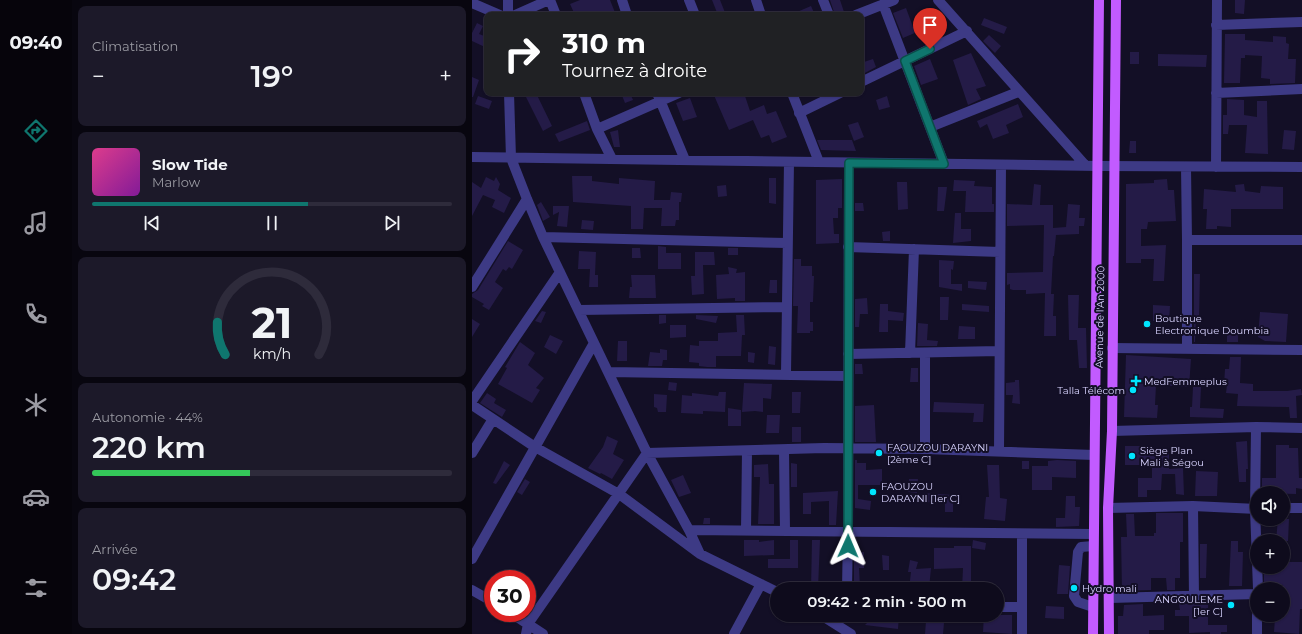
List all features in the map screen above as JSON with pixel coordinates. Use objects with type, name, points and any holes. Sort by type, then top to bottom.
[{"type":"main road","name":"Avenue de l'An 2000","points":[[1093,634],[1100,0]]},
{"type":"main road","name":"Avenue de l'An 2000","points":[[1109,634],[1110,598],[1108,508],[1112,431],[1116,0]]},
{"type":"street","points":[[508,0],[508,12]]},
{"type":"street","points":[[522,12],[550,0],[555,12]]},
{"type":"street","points":[[622,0],[626,12]]},
{"type":"street","points":[[689,0],[694,12]]},
{"type":"street","points":[[756,0],[760,12]]},
{"type":"street","points":[[823,0],[828,12]]},
{"type":"street","points":[[863,12],[894,0]]},
{"type":"street","points":[[938,0],[967,31],[1018,92],[1086,166]]},
{"type":"street","points":[[1216,167],[1217,0]]},
{"type":"street","points":[[472,3],[493,12]]},
{"type":"street","points":[[883,4],[944,164]]},
{"type":"street","points":[[1216,25],[1302,22]]},
{"type":"street","points":[[864,81],[967,31]]},
{"type":"street","points":[[1216,93],[1302,88]]},
{"type":"street","points":[[930,127],[1018,92]]},
{"type":"street","points":[[509,96],[511,158],[527,199],[543,237],[647,453],[689,530],[700,554]]},
{"type":"street","points":[[585,96],[597,129],[612,159]]},
{"type":"street","points":[[793,96],[819,162]]},
{"type":"street","points":[[799,113],[834,96]]},
{"type":"street","points":[[597,129],[659,97],[686,160]]},
{"type":"street","points":[[473,159],[511,158],[1086,166],[1302,167]]},
{"type":"street","points":[[786,374],[789,162]]},
{"type":"street","points":[[847,582],[849,163]]},
{"type":"street","points":[[999,452],[1000,165]]},
{"type":"street","points":[[1186,167],[1187,349]]},
{"type":"street","points":[[472,287],[527,199]]},
{"type":"street","points":[[543,237],[787,243]]},
{"type":"street","points":[[1187,240],[1302,240]]},
{"type":"street","points":[[848,247],[1000,252]]},
{"type":"street","points":[[910,353],[914,249]]},
{"type":"street","points":[[472,401],[560,272]]},
{"type":"street","points":[[579,310],[787,307]]},
{"type":"street","points":[[472,559],[594,343]]},
{"type":"street","points":[[1112,348],[1302,350]]},
{"type":"street","points":[[848,354],[1000,351]]},
{"type":"street","points":[[925,352],[925,449]]},
{"type":"street","points":[[609,372],[848,376]]},
{"type":"street","points":[[472,405],[535,447],[619,494],[700,554],[770,588]]},
{"type":"street","points":[[472,453],[493,419]]},
{"type":"street","points":[[1256,427],[1256,486]]},
{"type":"street","points":[[1112,431],[1256,427],[1302,428]]},
{"type":"street","points":[[647,453],[925,449],[1094,455]]},
{"type":"street","points":[[784,450],[785,531]]},
{"type":"street","points":[[746,530],[747,451]]},
{"type":"street","points":[[526,634],[528,624],[647,453]]},
{"type":"street","points":[[1193,506],[1194,597]]},
{"type":"street","points":[[1108,508],[1193,506],[1250,509]]},
{"type":"street","points":[[1290,508],[1302,508]]},
{"type":"street","points":[[1256,526],[1258,582]]},
{"type":"street","points":[[689,530],[1093,534]]},
{"type":"street","points":[[1022,534],[1022,634]]},
{"type":"street","points":[[1093,546],[1081,547],[1078,552],[1074,596],[1078,602],[1093,607]]},
{"type":"street","points":[[734,634],[761,584]]},
{"type":"street","points":[[472,590],[484,597]]},
{"type":"street","points":[[1110,598],[1250,594]]},
{"type":"street","points":[[1004,607],[1022,607]]},
{"type":"street","points":[[525,622],[543,634]]},
{"type":"street","points":[[832,622],[850,634]]},
{"type":"street","points":[[1257,634],[1258,622]]},
{"type":"building","points":[[580,0],[610,0],[615,12],[574,12],[570,4]]},
{"type":"building","points":[[712,0],[720,0],[725,12],[717,12]]},
{"type":"building","points":[[830,0],[840,0],[844,12],[834,12]]},
{"type":"building","points":[[1235,0],[1245,0],[1244,14],[1235,13]]},
{"type":"building","points":[[811,6],[814,12],[797,12]]},
{"type":"building","points":[[906,8],[913,27],[929,20],[931,26],[903,38],[893,13]]},
{"type":"building","points":[[984,18],[1007,27],[1004,34],[981,25]]},
{"type":"building","points":[[477,23],[483,26],[479,34],[484,36],[484,47],[472,41],[472,33]]},
{"type":"building","points":[[1225,34],[1245,34],[1245,40],[1273,42],[1273,36],[1286,37],[1286,43],[1289,44],[1288,59],[1296,59],[1295,83],[1270,84],[1270,79],[1261,78],[1262,56],[1245,55],[1245,58],[1241,58],[1240,83],[1224,83]]},
{"type":"building","points":[[989,35],[1001,46],[995,53],[983,41]]},
{"type":"building","points":[[1130,52],[1139,52],[1139,64],[1130,64]]},
{"type":"building","points":[[971,53],[986,86],[976,89],[981,99],[968,105],[953,60]]},
{"type":"building","points":[[1158,54],[1207,55],[1206,67],[1158,66]]},
{"type":"building","points":[[873,59],[876,67],[864,73],[864,62]]},
{"type":"building","points":[[930,59],[938,79],[921,85],[914,66]]},
{"type":"building","points":[[472,77],[479,80],[473,97],[472,97]]},
{"type":"building","points":[[478,96],[492,101],[489,109],[475,104]]},
{"type":"building","points":[[526,96],[537,96],[552,126],[543,131]]},
{"type":"building","points":[[622,96],[631,96],[633,100],[625,103]]},
{"type":"building","points":[[714,96],[745,96],[750,111],[764,105],[767,114],[776,111],[787,137],[772,143],[769,135],[761,138],[753,120],[729,130]]},
{"type":"building","points":[[887,96],[890,107],[879,110],[876,100]]},
{"type":"building","points":[[690,98],[697,117],[683,121],[676,103]]},
{"type":"building","points":[[1227,99],[1244,100],[1244,115],[1257,117],[1257,101],[1267,101],[1268,154],[1245,153],[1247,125],[1229,125],[1228,134],[1223,134],[1223,115],[1227,115]]},
{"type":"building","points":[[1018,104],[1023,117],[1006,125],[1009,133],[993,139],[987,124],[980,128],[977,121]]},
{"type":"building","points":[[587,121],[590,130],[559,142],[555,134]]},
{"type":"building","points":[[858,122],[864,137],[854,141],[848,125]]},
{"type":"building","points":[[618,130],[620,147],[614,147],[610,132]]},
{"type":"building","points":[[1284,130],[1296,131],[1294,150],[1282,149]]},
{"type":"building","points":[[817,140],[852,140],[856,151],[821,150]]},
{"type":"building","points":[[1130,141],[1136,141],[1136,153],[1129,153]]},
{"type":"building","points":[[572,176],[592,176],[592,181],[619,184],[619,178],[655,181],[654,200],[670,200],[671,192],[682,193],[681,202],[679,202],[679,220],[676,220],[675,226],[661,226],[662,208],[644,208],[643,229],[631,229],[631,206],[573,202]]},
{"type":"building","points":[[486,177],[494,181],[496,177],[500,184],[498,190],[511,198],[504,213],[492,207],[495,200],[483,195],[472,216],[472,182],[481,188]]},
{"type":"building","points":[[769,178],[776,178],[776,204],[769,203]]},
{"type":"building","points":[[842,179],[842,208],[838,208],[838,218],[833,218],[834,234],[839,234],[839,243],[816,244],[816,180]]},
{"type":"building","points":[[1167,179],[1168,190],[1174,190],[1176,221],[1148,222],[1147,229],[1141,229],[1141,246],[1166,245],[1164,281],[1153,281],[1154,259],[1141,259],[1141,263],[1126,263],[1126,184],[1154,183],[1154,180]]},
{"type":"building","points":[[954,180],[975,181],[974,186],[992,187],[992,204],[994,204],[994,212],[965,212],[966,191],[953,191]]},
{"type":"building","points":[[897,182],[907,182],[908,209],[898,210]]},
{"type":"building","points":[[1034,184],[1041,185],[1040,205],[1053,205],[1053,228],[1066,227],[1068,204],[1080,205],[1079,218],[1085,218],[1084,226],[1079,226],[1079,234],[1056,235],[1053,256],[1051,294],[1054,294],[1053,316],[1056,316],[1056,336],[1044,336],[1045,293],[1026,294],[1026,290],[1013,290],[1010,289],[1010,284],[1007,285],[1007,273],[1043,272],[1044,225],[1007,226],[1007,204],[1032,205]]},
{"type":"building","points":[[1244,184],[1245,191],[1260,193],[1261,186],[1283,187],[1283,209],[1231,209],[1231,227],[1217,226],[1217,229],[1206,229],[1207,209],[1203,209],[1204,189],[1236,192],[1235,185]]},
{"type":"building","points":[[726,185],[727,196],[718,197],[717,186]]},
{"type":"building","points":[[938,187],[947,187],[944,211],[937,211]]},
{"type":"building","points":[[541,202],[550,217],[543,221],[537,205]]},
{"type":"building","points":[[855,203],[863,203],[864,211],[855,211]]},
{"type":"building","points":[[553,206],[569,206],[567,227],[557,226],[559,212],[553,215]]},
{"type":"building","points":[[955,213],[961,213],[961,229],[971,229],[971,241],[953,243]]},
{"type":"building","points":[[582,220],[594,221],[593,230],[581,229]]},
{"type":"building","points":[[890,231],[890,241],[883,241],[882,232]]},
{"type":"building","points":[[508,241],[523,250],[512,269],[509,267],[506,271],[503,269],[495,282],[503,288],[489,310],[482,306],[484,304],[472,297],[472,294],[478,290]]},
{"type":"building","points":[[658,246],[666,247],[666,253],[681,253],[681,269],[658,269]]},
{"type":"building","points":[[632,248],[640,248],[641,258],[632,258]]},
{"type":"building","points":[[728,248],[738,248],[738,255],[728,255]]},
{"type":"building","points":[[579,251],[596,252],[595,275],[598,275],[598,287],[589,287],[590,269],[578,269]]},
{"type":"building","points":[[695,252],[714,252],[715,265],[703,265],[704,294],[692,295],[691,276],[695,276]]},
{"type":"building","points":[[794,259],[801,259],[801,266],[812,266],[812,276],[814,276],[813,302],[810,302],[810,322],[813,322],[813,331],[810,331],[810,333],[797,333],[798,306],[793,306]]},
{"type":"building","points":[[939,260],[954,261],[953,270],[951,269],[951,284],[962,284],[962,291],[939,287]]},
{"type":"building","points":[[728,267],[737,269],[736,273],[745,272],[745,301],[735,301],[735,298],[717,299],[716,275],[729,274]]},
{"type":"building","points":[[1194,274],[1200,274],[1199,319],[1196,319],[1195,342],[1194,342]]},
{"type":"building","points":[[631,275],[655,275],[656,298],[629,298],[630,287],[632,287]]},
{"type":"building","points":[[770,280],[777,280],[777,293],[769,293]]},
{"type":"building","points":[[968,281],[987,282],[986,290],[968,288]]},
{"type":"building","points":[[1068,295],[1079,295],[1078,328],[1086,328],[1087,368],[1079,368],[1077,340],[1069,340]]},
{"type":"building","points":[[940,297],[949,297],[948,320],[940,320]]},
{"type":"building","points":[[867,298],[868,314],[860,314],[859,327],[855,327],[855,299]]},
{"type":"building","points":[[880,304],[888,304],[888,311],[904,313],[903,321],[888,320],[888,332],[879,332]]},
{"type":"building","points":[[962,304],[989,306],[989,312],[962,310]]},
{"type":"building","points":[[1153,305],[1170,306],[1169,322],[1153,321]]},
{"type":"building","points":[[542,311],[546,312],[541,323],[535,321]]},
{"type":"building","points":[[1260,312],[1288,314],[1286,342],[1265,341],[1258,337]]},
{"type":"building","points":[[659,315],[666,315],[666,323],[659,324]]},
{"type":"building","points":[[696,315],[718,316],[716,323],[696,319]]},
{"type":"building","points":[[736,315],[744,315],[745,335],[742,335],[741,356],[716,356],[716,367],[699,366],[699,363],[689,362],[690,345],[699,346],[699,341],[718,341],[718,333],[737,332]]},
{"type":"building","points":[[472,319],[480,324],[472,337]]},
{"type":"building","points":[[918,323],[928,324],[927,340],[938,341],[937,346],[917,346]]},
{"type":"building","points":[[670,325],[686,325],[686,337],[670,338]]},
{"type":"building","points":[[959,326],[975,327],[975,339],[958,339]]},
{"type":"building","points":[[1227,334],[1238,334],[1238,342],[1227,342]]},
{"type":"building","points":[[550,335],[563,341],[556,354],[544,347]]},
{"type":"building","points":[[618,341],[627,341],[627,361],[617,361]]},
{"type":"building","points":[[520,342],[535,353],[528,365],[544,378],[536,388],[540,390],[532,403],[498,384],[507,368],[505,367]]},
{"type":"building","points":[[769,346],[776,347],[775,365],[768,364]]},
{"type":"building","points":[[660,349],[667,350],[667,360],[663,360],[662,366],[648,366],[650,352],[660,353]]},
{"type":"building","points":[[748,352],[755,353],[754,363],[748,362]]},
{"type":"building","points":[[1126,355],[1191,359],[1189,387],[1156,385],[1155,405],[1158,405],[1157,418],[1124,417]]},
{"type":"building","points":[[1230,357],[1241,357],[1240,383],[1253,384],[1253,391],[1287,391],[1301,389],[1302,395],[1296,396],[1297,418],[1290,418],[1289,407],[1237,406],[1238,394],[1226,393],[1227,385],[1224,385],[1225,369],[1229,369]]},
{"type":"building","points":[[855,364],[862,364],[863,374],[855,374]]},
{"type":"building","points":[[911,368],[918,368],[918,382],[910,382]]},
{"type":"building","points":[[1015,380],[1019,380],[1020,404],[1012,403],[1013,395],[1006,395],[1006,383],[1015,382]]},
{"type":"building","points":[[669,382],[677,383],[676,391],[668,390]]},
{"type":"building","points":[[744,383],[772,384],[771,399],[763,398],[763,412],[742,412]]},
{"type":"building","points":[[1193,387],[1201,387],[1200,408],[1224,409],[1223,418],[1190,417]]},
{"type":"building","points":[[719,392],[726,392],[725,412],[703,411],[703,414],[681,413],[682,395],[692,396],[692,393],[718,396]]},
{"type":"building","points":[[792,392],[801,392],[800,413],[792,413]]},
{"type":"building","points":[[487,393],[496,399],[494,403],[506,410],[502,417],[480,403]]},
{"type":"building","points":[[654,394],[667,395],[666,412],[658,412],[657,408],[654,407]]},
{"type":"building","points":[[934,402],[984,404],[983,422],[973,422],[974,413],[933,412]]},
{"type":"building","points":[[874,405],[876,442],[855,442],[855,406]]},
{"type":"building","points":[[728,408],[741,410],[741,426],[728,426]]},
{"type":"building","points":[[767,415],[780,415],[779,433],[766,433]]},
{"type":"building","points":[[792,427],[801,427],[801,442],[792,442]]},
{"type":"building","points":[[607,436],[618,441],[613,454],[624,460],[612,479],[588,468],[603,447]]},
{"type":"building","points":[[1247,441],[1248,469],[1246,469],[1246,482],[1239,482],[1236,442]]},
{"type":"building","points":[[1276,445],[1289,445],[1289,448],[1298,448],[1299,478],[1302,478],[1302,489],[1296,488],[1296,494],[1290,494],[1290,486],[1262,486],[1262,478],[1276,478]]},
{"type":"building","points":[[1125,446],[1144,446],[1144,452],[1169,453],[1169,469],[1183,468],[1184,495],[1176,494],[1175,474],[1162,474],[1161,490],[1147,490],[1147,497],[1138,497],[1138,478],[1152,478],[1152,465],[1125,465]]},
{"type":"building","points":[[855,460],[857,460],[857,463],[866,463],[866,470],[882,469],[882,485],[858,485],[858,499],[871,501],[870,510],[855,508]]},
{"type":"building","points":[[504,461],[510,465],[496,484],[493,483]]},
{"type":"building","points":[[1022,461],[1029,461],[1029,469],[1022,469]]},
{"type":"building","points":[[1048,461],[1076,461],[1076,478],[1052,477],[1052,490],[1032,490],[1032,466],[1048,466]]},
{"type":"building","points":[[791,463],[797,464],[797,487],[791,487]]},
{"type":"building","points":[[768,464],[769,484],[774,484],[774,524],[758,524],[760,477],[754,477],[754,465]]},
{"type":"building","points":[[987,465],[999,465],[1000,498],[1007,499],[1005,521],[984,519],[986,497],[989,497]]},
{"type":"building","points":[[1196,471],[1218,472],[1217,496],[1195,496]]},
{"type":"building","points":[[683,475],[691,493],[679,497],[671,480]]},
{"type":"building","points":[[525,479],[530,482],[522,495],[517,492]]},
{"type":"building","points":[[909,479],[918,479],[917,493],[908,492]]},
{"type":"building","points":[[838,491],[836,525],[829,525],[829,501],[811,502],[811,514],[803,514],[803,493]]},
{"type":"building","points":[[923,493],[953,495],[953,512],[945,512],[945,503],[923,502]]},
{"type":"building","points":[[1066,496],[1075,496],[1075,507],[1080,507],[1079,526],[1056,527],[1056,518],[1065,518]]},
{"type":"building","points":[[1156,513],[1183,513],[1183,542],[1180,542],[1180,578],[1175,578],[1175,590],[1167,590],[1166,578],[1151,578],[1151,590],[1122,591],[1121,537],[1127,537],[1126,514],[1134,514],[1135,536],[1154,536],[1154,533],[1156,533]]},
{"type":"building","points":[[704,518],[710,518],[710,524],[703,524]]},
{"type":"building","points":[[1277,526],[1289,526],[1288,534],[1277,534]]},
{"type":"building","points":[[744,540],[759,540],[759,542],[774,540],[774,555],[744,556]]},
{"type":"building","points":[[790,540],[798,540],[798,568],[768,568],[768,559],[790,559]]},
{"type":"building","points":[[812,540],[820,540],[818,582],[811,582]]},
{"type":"building","points":[[973,540],[986,543],[985,550],[972,548]]},
{"type":"building","points":[[1231,541],[1238,541],[1238,552],[1243,552],[1242,586],[1229,586]]},
{"type":"building","points":[[1200,544],[1207,544],[1206,578],[1200,578]]},
{"type":"building","points":[[954,546],[971,546],[971,582],[962,582],[963,568],[934,569],[934,548],[954,548]]},
{"type":"building","points":[[864,552],[864,568],[859,568],[860,582],[854,582],[854,553]]},
{"type":"building","points":[[882,555],[889,556],[889,570],[883,570]]},
{"type":"building","points":[[910,560],[918,562],[916,569],[931,568],[930,582],[910,582],[911,572],[908,572]]},
{"type":"building","points":[[1290,562],[1302,562],[1302,609],[1300,609],[1299,634],[1274,632],[1275,622],[1290,622],[1290,582],[1264,582],[1264,574],[1290,574]]},
{"type":"building","points":[[1059,565],[1070,566],[1068,594],[1057,594]]},
{"type":"building","points":[[1143,604],[1143,616],[1164,615],[1164,630],[1149,630],[1149,634],[1118,634],[1118,616],[1123,616],[1124,605]]},
{"type":"building","points":[[1179,604],[1208,604],[1208,625],[1227,625],[1227,632],[1221,632],[1221,634],[1210,634],[1210,632],[1189,633],[1189,616],[1175,616],[1175,610],[1180,610]]},
{"type":"building","points":[[1046,606],[1064,607],[1064,619],[1045,618]]},
{"type":"building","points":[[1004,615],[1012,615],[1012,634],[983,632],[984,622],[1004,622]]},
{"type":"building","points":[[868,622],[898,622],[898,629],[865,625]]},
{"type":"building","points":[[926,622],[944,623],[943,634],[925,634]]},
{"type":"place","name":"Boutique Electronique Doumbia","points":[[1147,324]]},
{"type":"place","name":"MedFemmeplus","points":[[1136,381]]},
{"type":"place","name":"Talla Télécom","points":[[1133,390]]},
{"type":"place","name":"FAOUZOU DARAYNI [2ème C]","points":[[879,453]]},
{"type":"place","name":"Siège Plan Mali à Ségou","points":[[1132,456]]},
{"type":"place","name":"FAOUZOU DARAYNI [1er C]","points":[[873,492]]},
{"type":"place","name":"Hydro mali","points":[[1074,588]]},
{"type":"place","name":"ANGOULEME [1er C]","points":[[1231,605]]},
{"type":"route","points":[[848,546],[849,163],[944,164],[905,61],[930,49]]}]
